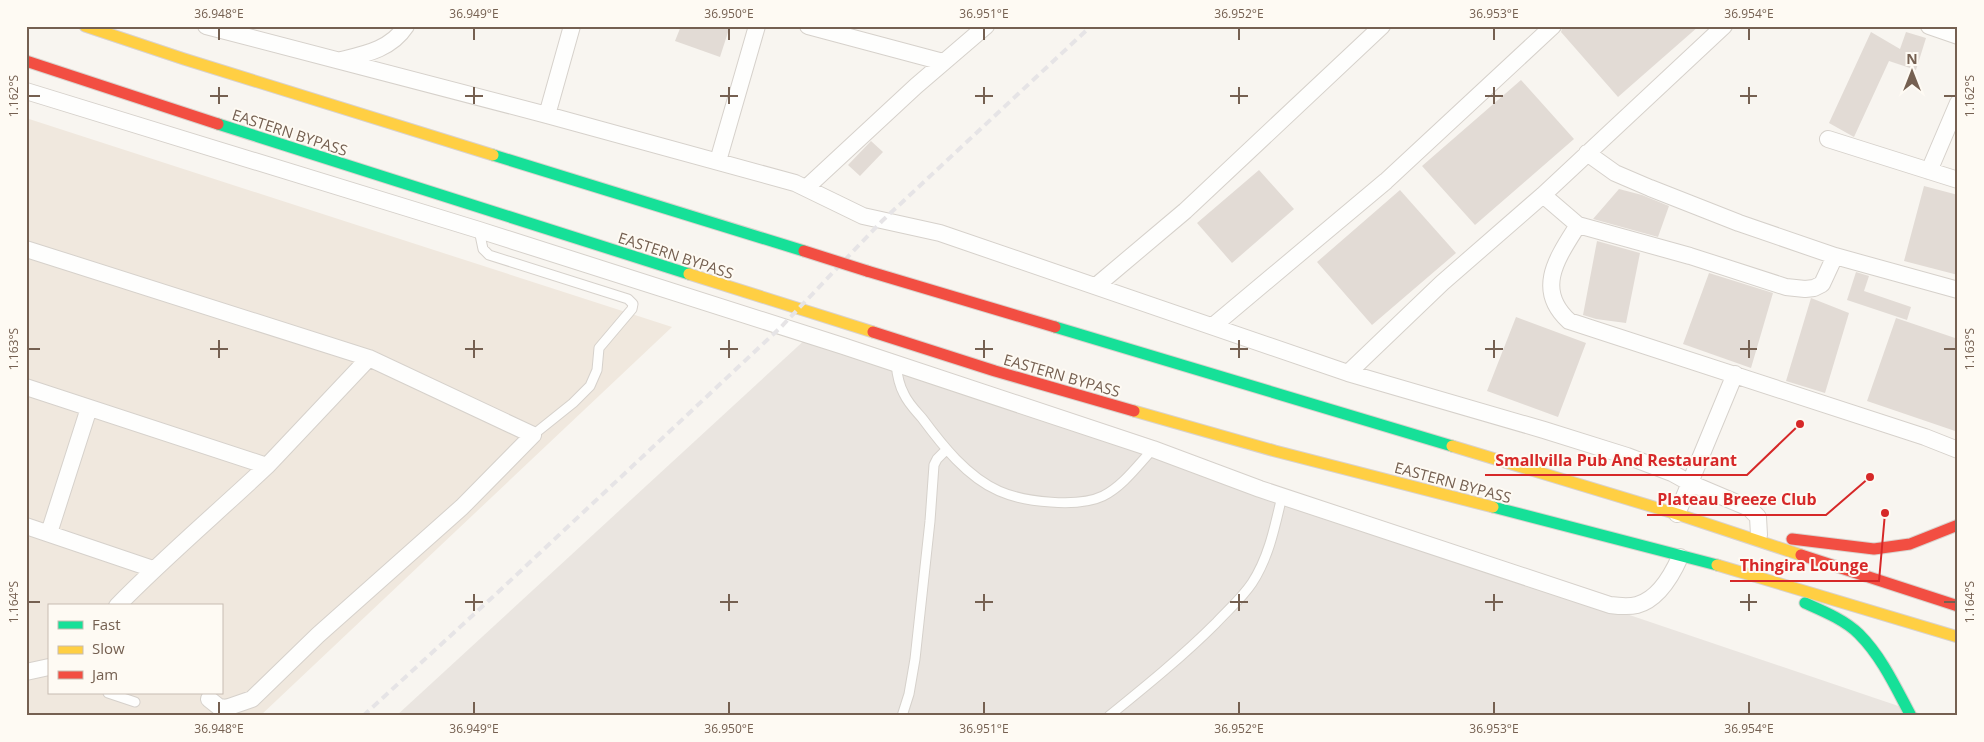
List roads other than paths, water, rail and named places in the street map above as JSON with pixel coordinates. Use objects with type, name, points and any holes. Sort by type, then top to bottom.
[{"type":"main road","points":[[85,26],[194,62],[867,271],[1677,514],[1958,606]]},
{"type":"main road","name":"EASTERN BYPASS","points":[[26,61],[377,176],[995,372],[1275,451],[1746,573],[1958,637]]},
{"type":"main road","points":[[1727,531],[1874,549],[1910,544],[1958,526]]},
{"type":"main road","points":[[1746,573],[1783,594],[1821,610],[1858,633],[1891,676],[1911,716]]},
{"type":"street","points":[[339,60],[383,48],[396,39],[406,26]]},
{"type":"street","points":[[546,115],[572,26]]},
{"type":"street","points":[[718,161],[757,26]]},
{"type":"street","points":[[808,26],[943,62]]},
{"type":"street","points":[[806,188],[943,62],[986,26]]},
{"type":"street","points":[[1096,286],[1185,211],[1382,26]]},
{"type":"street","points":[[1213,326],[1386,181],[1553,26]]},
{"type":"street","points":[[1348,373],[1442,283],[1543,195],[1724,26]]},
{"type":"street","points":[[1929,26],[1958,36]]},
{"type":"street","points":[[216,28],[795,183],[863,216],[940,233],[1348,373],[1627,456],[1672,473],[1690,484],[1750,508],[1758,517],[1759,535]]},
{"type":"street","points":[[26,91],[692,297],[1153,449],[1282,496],[1610,605],[1638,605],[1652,597],[1670,578],[1680,557]]},
{"type":"street","points":[[1929,171],[1958,103]]},
{"type":"street","points":[[1828,139],[1958,180]]},
{"type":"street","points":[[1587,153],[1615,173],[1738,222],[1835,256],[1958,290]]},
{"type":"street","points":[[1543,195],[1578,225],[1690,256],[1786,287],[1805,289],[1814,288],[1822,284],[1835,256]]},
{"type":"street","points":[[1578,225],[1554,265],[1550,285],[1552,300],[1560,312],[1573,323],[1735,374],[1925,437],[1958,450]]},
{"type":"street","points":[[26,249],[369,358],[533,435],[462,507],[318,636],[252,699],[226,708],[219,707],[209,699]]},
{"type":"street","points":[[119,604],[153,569],[208,522],[267,466],[369,358]]},
{"type":"street","points":[[1677,514],[1735,374]]},
{"type":"street","points":[[26,387],[267,466]]},
{"type":"street","points":[[49,533],[89,408]]},
{"type":"street","points":[[26,526],[153,569]]},
{"type":"street","points":[[26,672],[48,667]]},
{"type":"lane","points":[[479,230],[483,249],[489,256],[628,298],[634,304],[632,309],[598,348],[597,370],[590,386],[573,403],[533,435]]},
{"type":"lane","points":[[896,364],[898,378],[907,399],[946,450],[969,471],[998,490],[1021,498],[1070,502],[1103,496],[1122,483],[1153,449]]},
{"type":"lane","points":[[902,716],[909,694],[915,659],[930,522],[934,465],[946,450]]},
{"type":"lane","points":[[1109,716],[1182,656],[1233,605],[1252,583],[1272,536],[1282,496]]},
{"type":"lane","points":[[111,694],[135,702]]},
{"type":"railway","points":[[363,716],[781,327],[882,221],[1091,26]]},
{"type":"place","name":"Smallvilla Pub And Restaurant","points":[[1800,424]]},
{"type":"place","name":"Plateau Breeze Club","points":[[1870,477]]},
{"type":"place","name":"Thingira Lounge","points":[[1885,513]]}]
